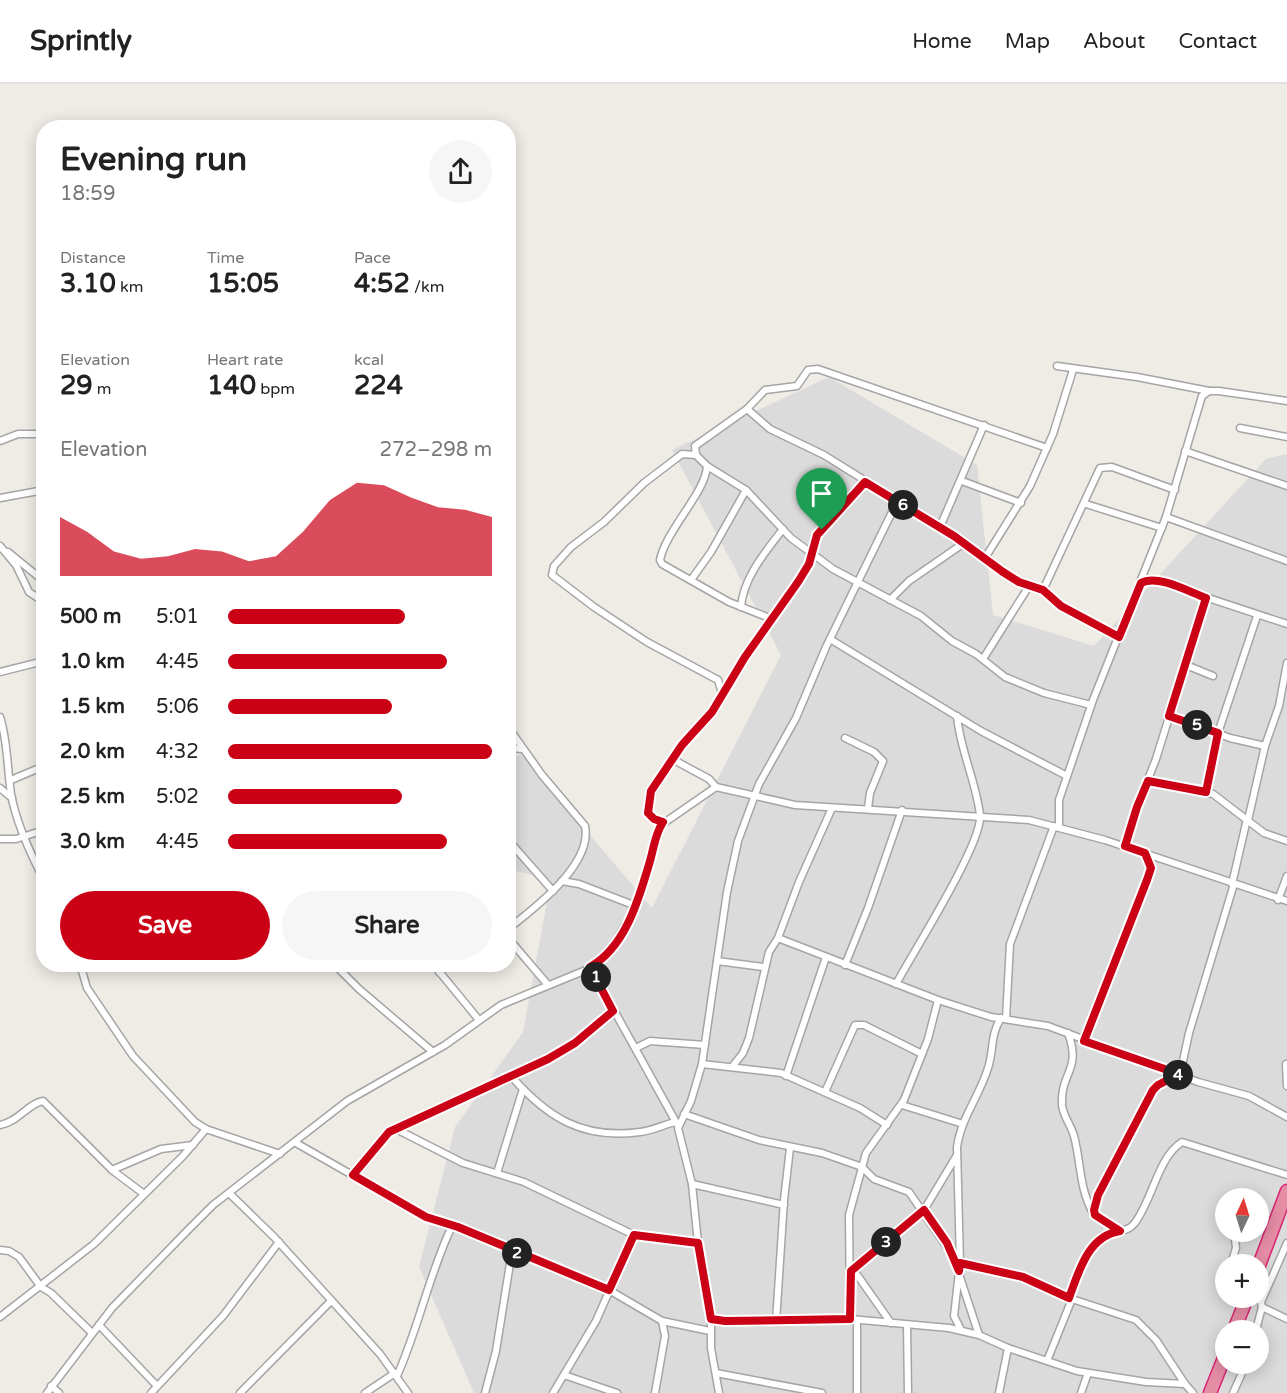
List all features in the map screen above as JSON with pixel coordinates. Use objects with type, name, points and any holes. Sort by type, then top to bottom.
[{"type":"highway","points":[[1263,1254],[1287,1191]]},
{"type":"highway","points":[[1210,1393],[1218,1374]]},
{"type":"street","points":[[1057,366],[1209,391],[1287,401]]},
{"type":"street","points":[[1047,448],[812,369],[797,386],[765,390],[747,409],[694,448],[696,455],[706,466],[746,490],[791,538],[859,584],[921,616],[952,641],[983,659],[1005,678],[1091,705]]},
{"type":"street","points":[[985,558],[1021,503],[1047,448],[1073,370]]},
{"type":"street","points":[[962,1330],[954,1316],[960,1263],[957,1154],[959,1131],[988,1068],[992,1035],[1003,1019],[1010,944],[1057,827],[1059,800],[1091,705],[1166,517],[1200,401],[1209,391]]},
{"type":"street","points":[[747,409],[770,429],[818,451],[940,527],[1003,572],[1029,586],[1043,590],[1061,606],[1119,637]]},
{"type":"street","points":[[940,527],[962,481],[984,425]]},
{"type":"street","points":[[1240,428],[1287,437]]},
{"type":"street","points":[[0,441],[18,434],[36,434]]},
{"type":"street","points":[[1185,451],[1287,486]]},
{"type":"street","points":[[696,455],[682,454],[644,483],[604,522],[570,546],[554,566],[552,575],[647,642],[718,680],[723,693]]},
{"type":"street","points":[[706,466],[705,477],[660,556],[662,564],[741,607],[772,619]]},
{"type":"street","points":[[1043,590],[1086,504],[1096,476],[1104,466],[1174,490]]},
{"type":"street","points":[[962,481],[1021,503]]},
{"type":"street","points":[[663,822],[650,816],[647,807],[651,791],[682,745],[712,712],[809,564],[817,535],[865,482]]},
{"type":"street","points":[[691,580],[711,552],[746,490]]},
{"type":"street","points":[[0,498],[36,491]]},
{"type":"street","points":[[511,1076],[557,1119],[587,1130],[639,1132],[677,1125],[684,1114],[702,1064],[735,852],[754,797],[770,763],[796,718],[830,639],[859,584],[897,501]]},
{"type":"street","points":[[1086,504],[1162,528]]},
{"type":"street","points":[[1166,517],[1287,561]]},
{"type":"street","points":[[741,607],[743,590],[783,529]]},
{"type":"street","points":[[890,600],[909,581],[964,543]]},
{"type":"street","points":[[1,547],[36,576]]},
{"type":"street","points":[[1,547],[16,565],[29,592],[36,597]]},
{"type":"street","points":[[1141,583],[1152,580],[1287,624]]},
{"type":"street","points":[[983,659],[1029,586]]},
{"type":"street","points":[[1125,846],[1206,598]]},
{"type":"street","points":[[1206,792],[1218,733],[1257,616]]},
{"type":"street","points":[[830,639],[957,716],[1067,776]]},
{"type":"street","points":[[0,672],[36,663]]},
{"type":"street","points":[[1180,1075],[1189,1033],[1233,884],[1265,746],[1284,694],[1287,663]]},
{"type":"street","points":[[1186,665],[1213,676]]},
{"type":"street","points":[[896,984],[964,862],[981,817],[961,742],[957,716]]},
{"type":"street","points":[[1169,716],[1265,746]]},
{"type":"street","points":[[0,717],[12,799],[24,837],[36,863]]},
{"type":"street","points":[[845,738],[874,752],[883,761],[870,794],[868,808]]},
{"type":"street","points":[[516,922],[562,881],[585,846],[587,837],[585,826],[517,741]]},
{"type":"street","points":[[516,749],[523,749]]},
{"type":"street","points":[[674,760],[709,779],[716,787],[754,797],[832,808],[902,810],[1029,820],[1125,846],[1287,902]]},
{"type":"street","points":[[11,780],[36,769]]},
{"type":"street","points":[[1148,781],[1206,792],[1223,800],[1264,833],[1287,841]]},
{"type":"street","points":[[47,1393],[99,1325],[189,1230],[229,1193],[363,1089],[433,1052],[501,1005],[590,967],[608,955],[636,906],[654,844],[663,822],[716,787]]},
{"type":"street","points":[[0,788],[12,799]]},
{"type":"street","points":[[732,1067],[743,1053],[749,1038],[763,967],[778,938],[799,882],[832,808]]},
{"type":"street","points":[[845,965],[868,909],[902,810]]},
{"type":"street","points":[[0,839],[24,837],[36,833]]},
{"type":"street","points":[[516,849],[553,891]]},
{"type":"street","points":[[1145,853],[1150,872]]},
{"type":"street","points":[[1084,1041],[1136,915],[1150,872],[1163,859]]},
{"type":"street","points":[[1278,900],[1287,876]]},
{"type":"street","points":[[562,881],[636,906]]},
{"type":"street","points":[[778,938],[938,1000],[1003,1019],[1035,1023],[1068,1033],[1084,1041],[1180,1075],[1249,1096],[1287,1117]]},
{"type":"street","points":[[516,947],[548,985]]},
{"type":"street","points":[[786,1076],[826,957]]},
{"type":"street","points":[[717,961],[763,967]]},
{"type":"street","points":[[590,967],[677,1125],[692,1184],[719,1393]]},
{"type":"street","points":[[82,972],[87,988],[133,1056],[167,1094],[206,1129],[280,1154]]},
{"type":"street","points":[[342,972],[433,1052]]},
{"type":"street","points":[[439,972],[479,1020]]},
{"type":"street","points":[[857,1393],[849,1207],[866,1153],[902,1105],[922,1054],[938,1000]]},
{"type":"street","points":[[353,1175],[389,1132],[511,1076],[575,1043],[613,1011]]},
{"type":"street","points":[[825,1092],[855,1025],[864,1025],[922,1054]]},
{"type":"street","points":[[1068,1033],[1075,1055],[1065,1085],[1062,1108],[1075,1140],[1083,1191],[1095,1215],[1120,1231]]},
{"type":"street","points":[[636,1048],[650,1041],[705,1045]]},
{"type":"street","points":[[702,1064],[767,1070],[786,1076],[860,1108],[887,1125]]},
{"type":"street","points":[[1286,1064],[1287,1086]]},
{"type":"street","points":[[1095,1215],[1094,1206],[1105,1180],[1150,1095],[1158,1085],[1180,1075]]},
{"type":"street","points":[[497,1173],[523,1089]]},
{"type":"street","points":[[0,1125],[16,1120],[38,1101],[43,1101],[112,1170],[144,1194]]},
{"type":"street","points":[[902,1105],[963,1124]]},
{"type":"street","points":[[684,1114],[759,1140],[790,1148],[813,1150],[862,1167],[874,1179],[909,1192],[947,1243],[959,1271],[980,1335]]},
{"type":"street","points":[[0,1317],[94,1244],[193,1146],[206,1129]]},
{"type":"street","points":[[396,1129],[463,1163],[524,1182],[634,1235],[698,1243]]},
{"type":"street","points":[[1047,1361],[1092,1246],[1102,1236],[1134,1224],[1154,1189],[1168,1154],[1182,1142],[1287,1175]]},
{"type":"street","points":[[296,1143],[426,1217],[609,1290],[662,1321],[710,1331]]},
{"type":"street","points":[[112,1170],[160,1149],[193,1146]]},
{"type":"street","points":[[776,1322],[783,1205],[790,1148]]},
{"type":"street","points":[[852,1270],[924,1210],[957,1154]]},
{"type":"street","points":[[692,1184],[783,1205]]},
{"type":"street","points":[[229,1193],[279,1242],[396,1374],[408,1393]]},
{"type":"street","points":[[365,1393],[396,1374],[413,1338],[441,1248],[452,1226]]},
{"type":"street","points":[[553,1393],[596,1321],[634,1235]]},
{"type":"street","points":[[99,1325],[154,1390],[223,1316],[279,1242]]},
{"type":"street","points":[[1269,1286],[1287,1243]]},
{"type":"street","points":[[0,1250],[9,1251],[19,1257],[41,1287],[51,1293],[92,1333]]},
{"type":"street","points":[[485,1393],[496,1351],[512,1251]]},
{"type":"street","points":[[960,1263],[1023,1277],[1071,1298],[1136,1320],[1156,1340],[1192,1393]]},
{"type":"street","points":[[852,1270],[891,1323]]},
{"type":"street","points":[[240,1393],[330,1301]]},
{"type":"street","points":[[1267,1308],[1287,1318]]},
{"type":"street","points":[[711,1319],[776,1322],[853,1319],[962,1330],[980,1335],[1008,1348],[1088,1373],[1146,1382],[1185,1384]]},
{"type":"street","points":[[655,1393],[664,1336],[662,1321]]},
{"type":"street","points":[[907,1324],[908,1393]]},
{"type":"street","points":[[999,1393],[1008,1348]]},
{"type":"street","points":[[716,1373],[822,1393]]},
{"type":"street","points":[[1081,1393],[1088,1373]]},
{"type":"street","points":[[1233,1393],[1242,1374]]},
{"type":"street","points":[[564,1375],[617,1393]]},
{"type":"street","points":[[51,1386],[59,1393]]},
{"type":"shaded area","points":[[829,377],[977,465],[993,615],[1094,646],[1266,459],[1287,454],[1287,1393],[474,1393],[419,1267],[455,1127],[523,1032],[551,880],[516,871],[516,756],[522,755],[652,908],[781,655],[672,450]]},
{"type":"route","points":[[865,482],[954,536],[1019,582],[1043,590],[1056,603],[1119,637],[1141,583],[1146,580],[1157,581],[1206,598],[1169,716],[1218,733],[1206,792],[1148,781],[1125,846],[1145,853],[1151,868],[1139,907],[1084,1041],[1179,1074],[1155,1087],[1108,1173],[1094,1206],[1095,1215],[1120,1231],[1102,1236],[1092,1246],[1069,1298],[1032,1280],[1009,1273],[960,1263],[959,1271],[947,1243],[924,1210],[908,1226],[874,1250],[851,1271],[850,1319],[754,1322],[711,1319],[698,1243],[657,1240],[634,1235],[609,1290],[458,1227],[426,1217],[353,1175],[389,1132],[428,1112],[548,1059],[575,1043],[613,1011],[590,967],[608,955],[636,906],[657,834],[663,822],[654,819],[648,813],[647,807],[651,791],[682,745],[712,712],[745,657],[798,582],[812,558],[814,541],[822,530],[865,482]]}]
